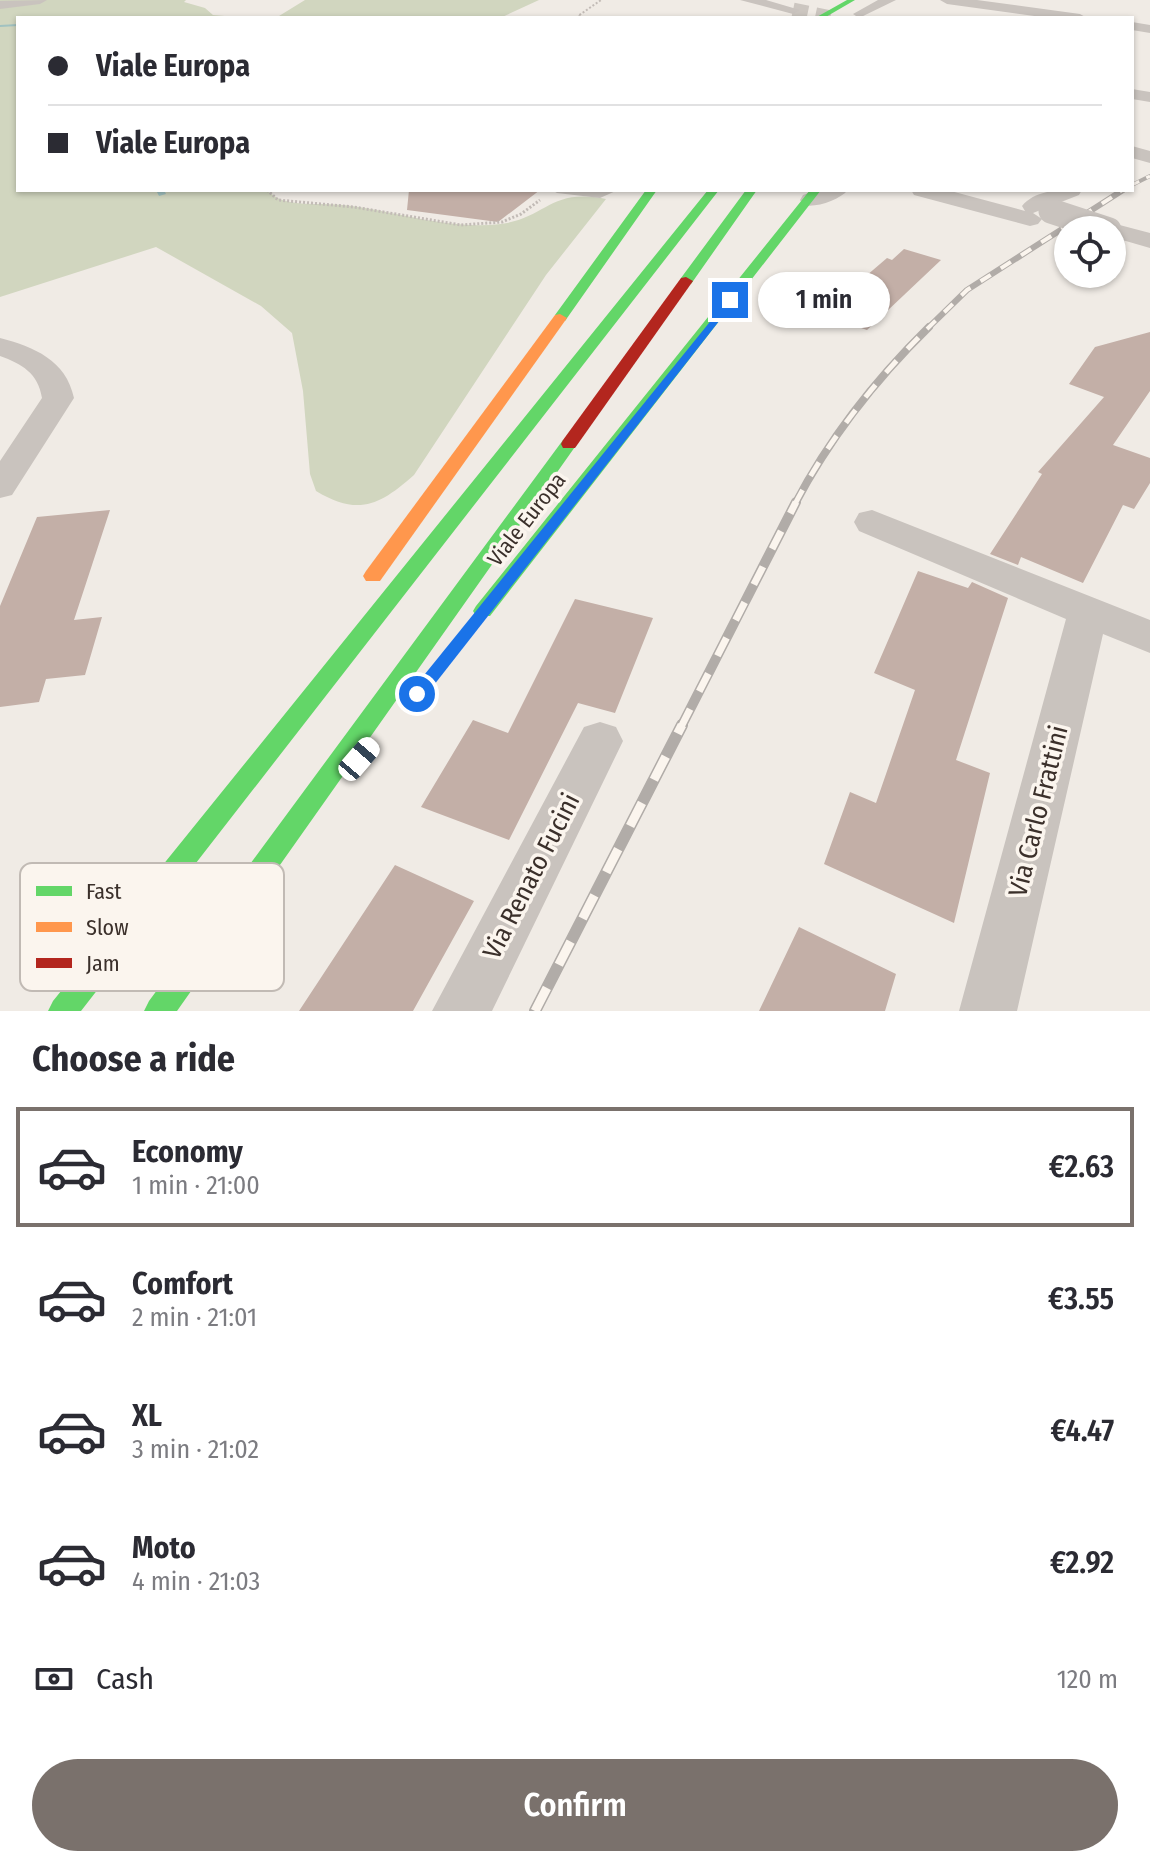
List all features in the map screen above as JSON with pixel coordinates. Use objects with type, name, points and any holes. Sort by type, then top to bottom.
[{"type":"street","points":[[0,5],[40,0]]},
{"type":"street","points":[[747,0],[796,14],[889,0]]},
{"type":"street","points":[[825,16],[877,0]]},
{"type":"street","points":[[947,0],[1065,16]]},
{"type":"street","points":[[365,587],[651,192]]},
{"type":"street","points":[[181,863],[712,192]]},
{"type":"street","name":"Viale Europa","points":[[266,863],[751,192]]},
{"type":"street","points":[[933,192],[1054,216]]},
{"type":"street","points":[[983,192],[1038,212],[1054,221]]},
{"type":"street","points":[[1038,212],[1068,192]]},
{"type":"street","name":"Viale Europa","points":[[476,620],[814,195]]},
{"type":"street","points":[[1126,234],[1150,241]]},
{"type":"street","points":[[1126,245],[1150,250]]},
{"type":"street","points":[[0,347],[31,357],[57,384],[58,398],[0,487]]},
{"type":"street","points":[[872,522],[1150,637]]},
{"type":"street","name":"Via Carlo Frattini","points":[[988,1011],[1088,612]]},
{"type":"street","points":[[190,852],[293,691]]},
{"type":"street","name":"Viale Europa","points":[[266,863],[386,729]]},
{"type":"street","name":"Via Renato Fucini","points":[[461,1011],[600,741]]},
{"type":"street","points":[[63,1011],[79,991]]},
{"type":"street","name":"Viale Europa","points":[[159,1011],[173,991]]},
{"type":"lane","points":[[574,192],[600,195],[608,192]]},
{"type":"path","points":[[578,16],[601,0]]},
{"type":"path","points":[[269,192],[278,200],[369,208],[447,225],[506,223],[543,198]]},
{"type":"green space","points":[[0,0],[186,0],[184,2],[205,8],[213,15],[224,16],[16,16],[16,192],[270,192],[289,202],[343,205],[441,222],[481,225],[516,221],[572,197],[606,199],[546,275],[414,475],[390,494],[368,504],[344,503],[316,491],[310,474],[303,391],[292,333],[261,306],[156,247],[0,297]]},
{"type":"green space","points":[[305,0],[539,0],[504,16],[279,16]]},
{"type":"building","points":[[409,192],[537,192],[498,222],[407,210]]},
{"type":"building","points":[[904,249],[941,260],[867,330],[831,318],[840,309],[831,306],[887,258],[892,260]]},
{"type":"building","points":[[1150,332],[1150,391],[1113,445],[1150,458],[1150,483],[1134,509],[1123,505],[1083,583],[1021,557],[1018,565],[990,554],[1042,474],[1038,472],[1104,397],[1069,384],[1095,347]]},
{"type":"building","points":[[110,510],[74,620],[102,617],[85,675],[46,679],[39,702],[0,707],[0,606],[37,517]]},
{"type":"building","points":[[918,571],[968,588],[972,582],[1008,598],[956,760],[990,773],[954,923],[824,864],[850,792],[876,803],[915,690],[874,673]]},
{"type":"building","points":[[575,599],[653,618],[615,713],[578,703],[509,840],[421,807],[473,720],[508,733]]},
{"type":"building","points":[[395,865],[474,901],[413,1011],[299,1011]]},
{"type":"building","points":[[799,927],[896,974],[885,1011],[759,1011]]},
{"type":"waterway","points":[[0,26],[16,25]]},
{"type":"tunnel","points":[[793,10],[822,16]]},
{"type":"railway","points":[[1134,184],[1150,176]]},
{"type":"railway","points":[[928,328],[967,290],[1120,192]]},
{"type":"railway","points":[[795,504],[855,410],[928,328]]},
{"type":"railway","points":[[681,727],[796,502]]},
{"type":"railway","points":[[535,1011],[682,725]]},
{"type":"traffic: fast","points":[[823,16],[852,0]]},
{"type":"traffic: fast","points":[[560,318],[651,192]]},
{"type":"traffic: fast","points":[[180,863],[712,192]]},
{"type":"traffic: fast","points":[[686,281],[751,192]]},
{"type":"traffic: fast","points":[[483,611],[814,192]]},
{"type":"traffic: fast","points":[[266,863],[569,444]]},
{"type":"traffic: fast","points":[[63,1011],[79,991]]},
{"type":"traffic: fast","points":[[159,1011],[173,991]]},
{"type":"traffic: slow","points":[[373,576],[560,318]]},
{"type":"traffic: jam","points":[[569,444],[686,281]]},
{"type":"route","points":[[417,694],[730,300]]}]
